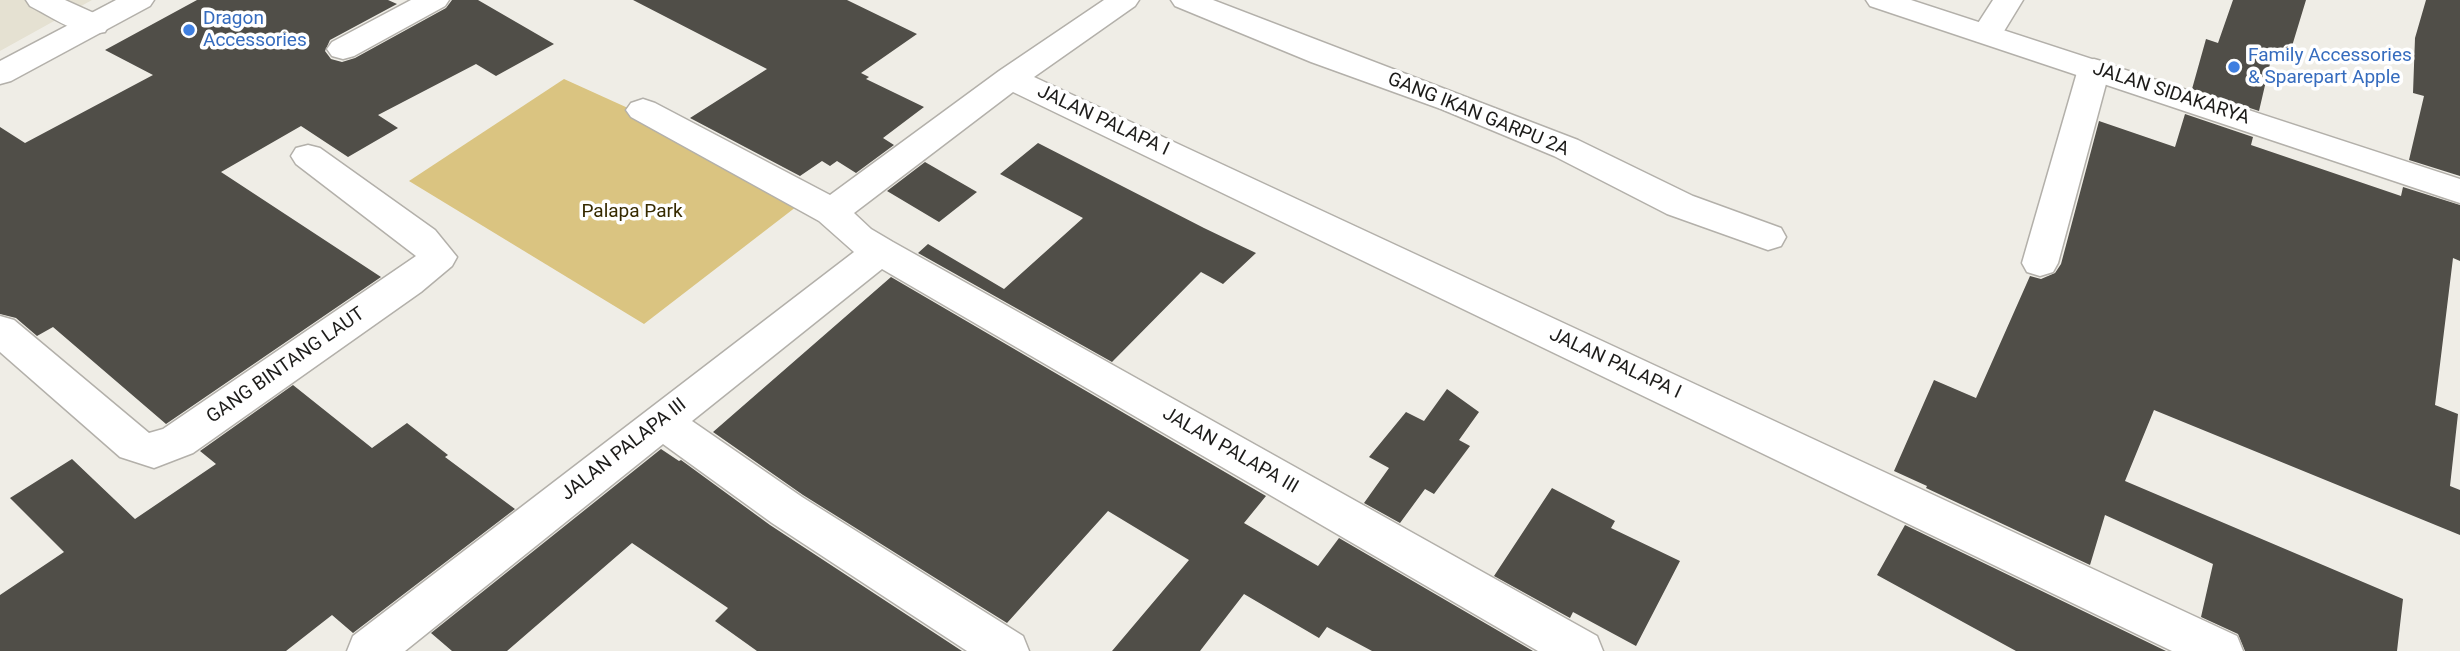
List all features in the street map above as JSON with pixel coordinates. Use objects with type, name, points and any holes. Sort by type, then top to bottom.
[{"type":"street","points":[[41,0],[94,25]]},
{"type":"street","points":[[0,74],[139,0]]},
{"type":"street","points":[[343,49],[434,0]]},
{"type":"street","points":[[832,212],[1010,78],[1124,0]]},
{"type":"street","name":"GANG IKAN GARPU 2A","points":[[1185,0],[1322,55],[1453,102],[1566,148],[1680,205],[1768,237]]},
{"type":"street","name":"JALAN SIDAKARYA","points":[[1881,0],[2460,191]]},
{"type":"street","points":[[1987,34],[2008,0]]},
{"type":"street","points":[[2040,263],[2094,69]]},
{"type":"street","name":"JALAN PALAPA I","points":[[1010,78],[2220,651]]},
{"type":"street","name":"JALAN PALAPA III","points":[[643,110],[832,212],[858,238],[880,251],[1580,651]]},
{"type":"street","name":"GANG BINTANG LAUT","points":[[0,330],[135,445],[153,451],[178,441],[408,282],[439,257],[422,239],[308,156]]},
{"type":"street","name":"JALAN PALAPA III","points":[[370,651],[880,251]]},
{"type":"street","points":[[662,421],[787,510],[1006,651]]},
{"type":"shaded area","points":[[0,0],[92,0],[0,51]]},
{"type":"green space","name":"Palapa Park","points":[[564,79],[639,113],[805,200],[644,324],[409,181]]},
{"type":"building","points":[[197,0],[388,0],[397,4],[330,40],[325,51],[331,59],[342,62],[355,58],[446,8],[452,0],[478,0],[554,44],[496,76],[476,64],[378,115],[398,128],[348,157],[301,126],[221,172],[381,277],[166,424],[53,327],[37,336],[16,318],[0,314],[0,127],[25,143],[153,75],[105,50]]},
{"type":"building","points":[[633,0],[847,0],[917,34],[861,73],[869,77],[866,79],[924,107],[883,138],[894,145],[856,173],[837,161],[830,166],[822,161],[800,176],[690,118],[767,69]]},
{"type":"building","points":[[2233,0],[2306,0],[2289,56],[2273,51],[2259,111],[2192,89],[2206,39],[2218,43]]},
{"type":"building","points":[[2426,0],[2460,0],[2460,176],[2409,160],[2424,96],[2413,93],[2415,38]]},
{"type":"building","points":[[2185,114],[2253,137],[2251,145],[2401,196],[2403,187],[2460,205],[2460,261],[2453,258],[2435,405],[2458,414],[2450,486],[2460,490],[2460,535],[2154,410],[2125,481],[2403,599],[2397,651],[2245,651],[2238,634],[2201,617],[2213,564],[2105,515],[2090,565],[1894,471],[1934,380],[1976,398],[2030,276],[2041,279],[2055,273],[2061,264],[2099,121],[2175,147]]},
{"type":"building","points":[[1038,143],[1256,253],[1223,284],[1201,272],[1112,362],[918,253],[928,244],[1004,289],[1083,218],[1000,174]]},
{"type":"building","points":[[925,162],[977,192],[939,222],[887,191]]},
{"type":"building","points":[[891,277],[1266,496],[1244,523],[1318,566],[1339,538],[1533,651],[1372,651],[1327,627],[1319,638],[1244,594],[1200,651],[1112,651],[1189,560],[1108,511],[1007,623],[803,495],[713,432]]},
{"type":"building","points":[[293,385],[372,448],[407,423],[448,455],[445,457],[515,509],[353,633],[332,615],[286,651],[0,651],[0,595],[64,552],[10,498],[72,459],[135,519],[216,464],[200,451]]},
{"type":"building","points":[[1447,389],[1479,412],[1459,440],[1470,446],[1434,494],[1425,489],[1400,523],[1364,503],[1389,468],[1369,457],[1406,412],[1424,421]]},
{"type":"building","points":[[661,449],[681,460],[770,525],[962,651],[757,651],[715,621],[728,608],[632,543],[507,651],[452,651],[431,633]]},
{"type":"building","points":[[1552,488],[1615,521],[1611,528],[1680,561],[1636,646],[1573,612],[1570,618],[1494,576]]},
{"type":"building","points":[[1905,525],[2166,651],[2016,651],[1877,575]]},
{"type":"place","name":"Dragon Accessories","points":[[189,30]]},
{"type":"place","name":"Family Accessories & Sparepart Apple","points":[[2234,67]]}]
